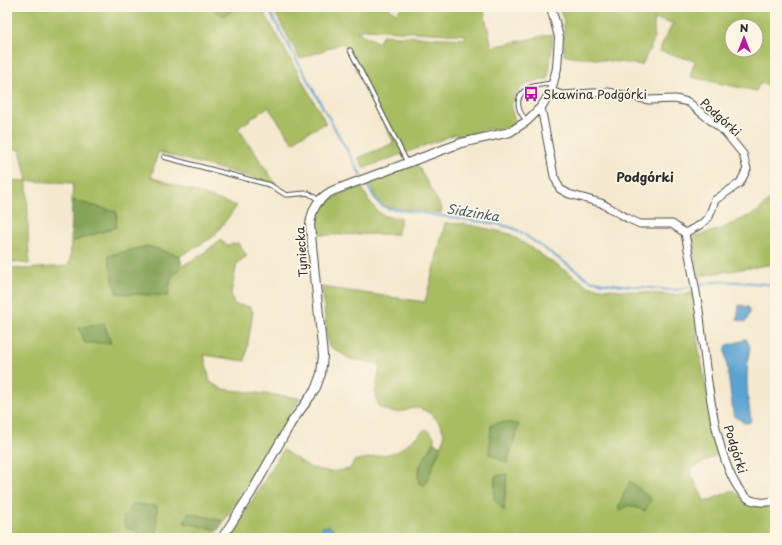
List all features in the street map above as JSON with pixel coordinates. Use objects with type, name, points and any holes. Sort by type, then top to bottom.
[{"type":"street","points":[[319,200],[332,191],[461,143],[510,132],[527,121],[541,107],[552,87],[557,68],[559,37],[551,7]]},
{"type":"street","name":"Podgórki","points":[[552,87],[562,95],[608,92],[649,100],[675,98],[688,102],[725,132],[743,154],[747,169],[740,183],[715,200],[709,217],[700,225],[685,233],[696,293],[708,383],[719,440],[725,460],[736,483],[746,497],[751,500],[764,503],[775,501]]},
{"type":"street","points":[[541,107],[554,176],[560,189],[569,194],[601,203],[628,219],[640,224],[672,224],[685,233]]},
{"type":"street","name":"Tyniecka","points":[[222,538],[251,493],[291,423],[314,390],[322,374],[323,356],[310,225],[312,212],[319,200]]},
{"type":"lane","points":[[350,50],[408,163]]},
{"type":"lane","points":[[527,121],[519,112],[519,97],[527,89],[532,87],[552,87]]},
{"type":"lane","points":[[164,157],[270,185],[286,195],[308,193],[319,200]]},
{"type":"green space","points":[[7,7],[215,7],[215,10],[233,10],[232,7],[261,7],[326,123],[301,136],[293,143],[268,107],[238,128],[276,184],[158,152],[151,177],[237,206],[213,237],[180,256],[147,246],[116,293],[168,296],[171,278],[182,266],[204,253],[220,240],[227,245],[238,243],[247,256],[237,263],[231,294],[234,304],[250,307],[253,312],[245,361],[204,355],[210,382],[222,389],[300,398],[224,521],[189,513],[184,523],[218,530],[214,538],[7,538],[7,267],[22,269],[67,266],[70,262],[71,242],[116,227],[117,213],[72,200],[73,183],[27,181],[20,149],[7,150]]},
{"type":"green space","points":[[215,7],[232,7],[233,10],[223,16],[215,10]]},
{"type":"green space","points":[[272,7],[387,7],[396,13],[402,7],[483,7],[492,47],[552,34],[552,48],[548,79],[530,83],[516,93],[513,99],[512,107],[516,123],[506,128],[482,130],[458,137],[456,134],[364,168],[358,158],[394,143],[343,43],[300,59]],"holes":[[[365,29],[466,35],[465,39],[382,35],[379,43],[357,32]]]},
{"type":"green space","points":[[559,7],[775,7],[775,86],[760,83],[756,91],[690,77],[695,61],[659,51],[673,23],[654,19],[654,40],[642,65],[564,55],[564,22]]},
{"type":"green space","points":[[417,164],[442,209],[441,213],[386,207],[377,200],[368,182]]},
{"type":"green space","points":[[7,180],[27,181],[29,264],[7,261]]},
{"type":"green space","points":[[361,186],[372,204],[379,212],[388,217],[401,217],[398,234],[319,235],[318,217],[322,207],[334,197]]},
{"type":"green space","points":[[775,195],[775,264],[697,276],[693,237],[721,229],[757,212]]},
{"type":"green space","points":[[72,200],[117,212],[116,227],[71,242]]},
{"type":"green space","points":[[445,223],[465,224],[510,234],[590,287],[671,295],[693,293],[696,333],[718,454],[689,470],[705,502],[733,490],[752,504],[775,504],[775,538],[229,538],[283,450],[311,468],[331,472],[350,469],[354,461],[397,452],[426,429],[434,436],[434,443],[419,468],[439,449],[444,434],[442,427],[434,417],[423,410],[416,408],[397,412],[379,407],[375,396],[380,364],[350,359],[328,345],[322,287],[425,302]],"holes":[[[651,499],[645,511],[629,505]]]},
{"type":"green space","points":[[147,246],[180,256],[182,266],[171,278],[168,296],[116,293],[108,256]]},
{"type":"green space","points":[[104,323],[111,343],[85,343],[79,328]]},
{"type":"green space","points":[[501,422],[519,424],[507,463],[489,454],[491,425]]},
{"type":"green space","points":[[434,443],[441,446],[425,485],[419,483],[418,478],[420,467]]},
{"type":"green space","points":[[507,474],[504,511],[494,499],[495,476]]},
{"type":"green space","points":[[630,481],[651,499],[645,511],[629,505],[621,510],[618,508]]},
{"type":"green space","points":[[133,504],[157,506],[157,534],[144,535],[125,527],[124,516]]},
{"type":"green space","points":[[189,513],[224,521],[218,530],[184,523]]},
{"type":"water","points":[[739,305],[748,307],[750,312],[746,322],[737,320]]},
{"type":"water","points":[[746,339],[750,347],[747,375],[751,420],[749,423],[743,423],[735,417],[733,413],[725,350],[727,345],[742,341]]},
{"type":"water","points":[[329,526],[337,534],[336,538],[320,538],[322,527]]},
{"type":"waterway","name":"Sidzinka","points":[[267,7],[362,177]]},
{"type":"waterway","name":"Sidzinka","points":[[364,181],[378,203],[386,208],[498,224],[513,228],[590,280],[604,283],[669,290],[677,290],[693,286]]},
{"type":"waterway","name":"Sidzinka","points":[[697,285],[726,281],[775,285]]},
{"type":"place","name":"Skawina Podgórki","points":[[531,94]]},
{"type":"district","name":"Podgórki","points":[[645,176]]}]
